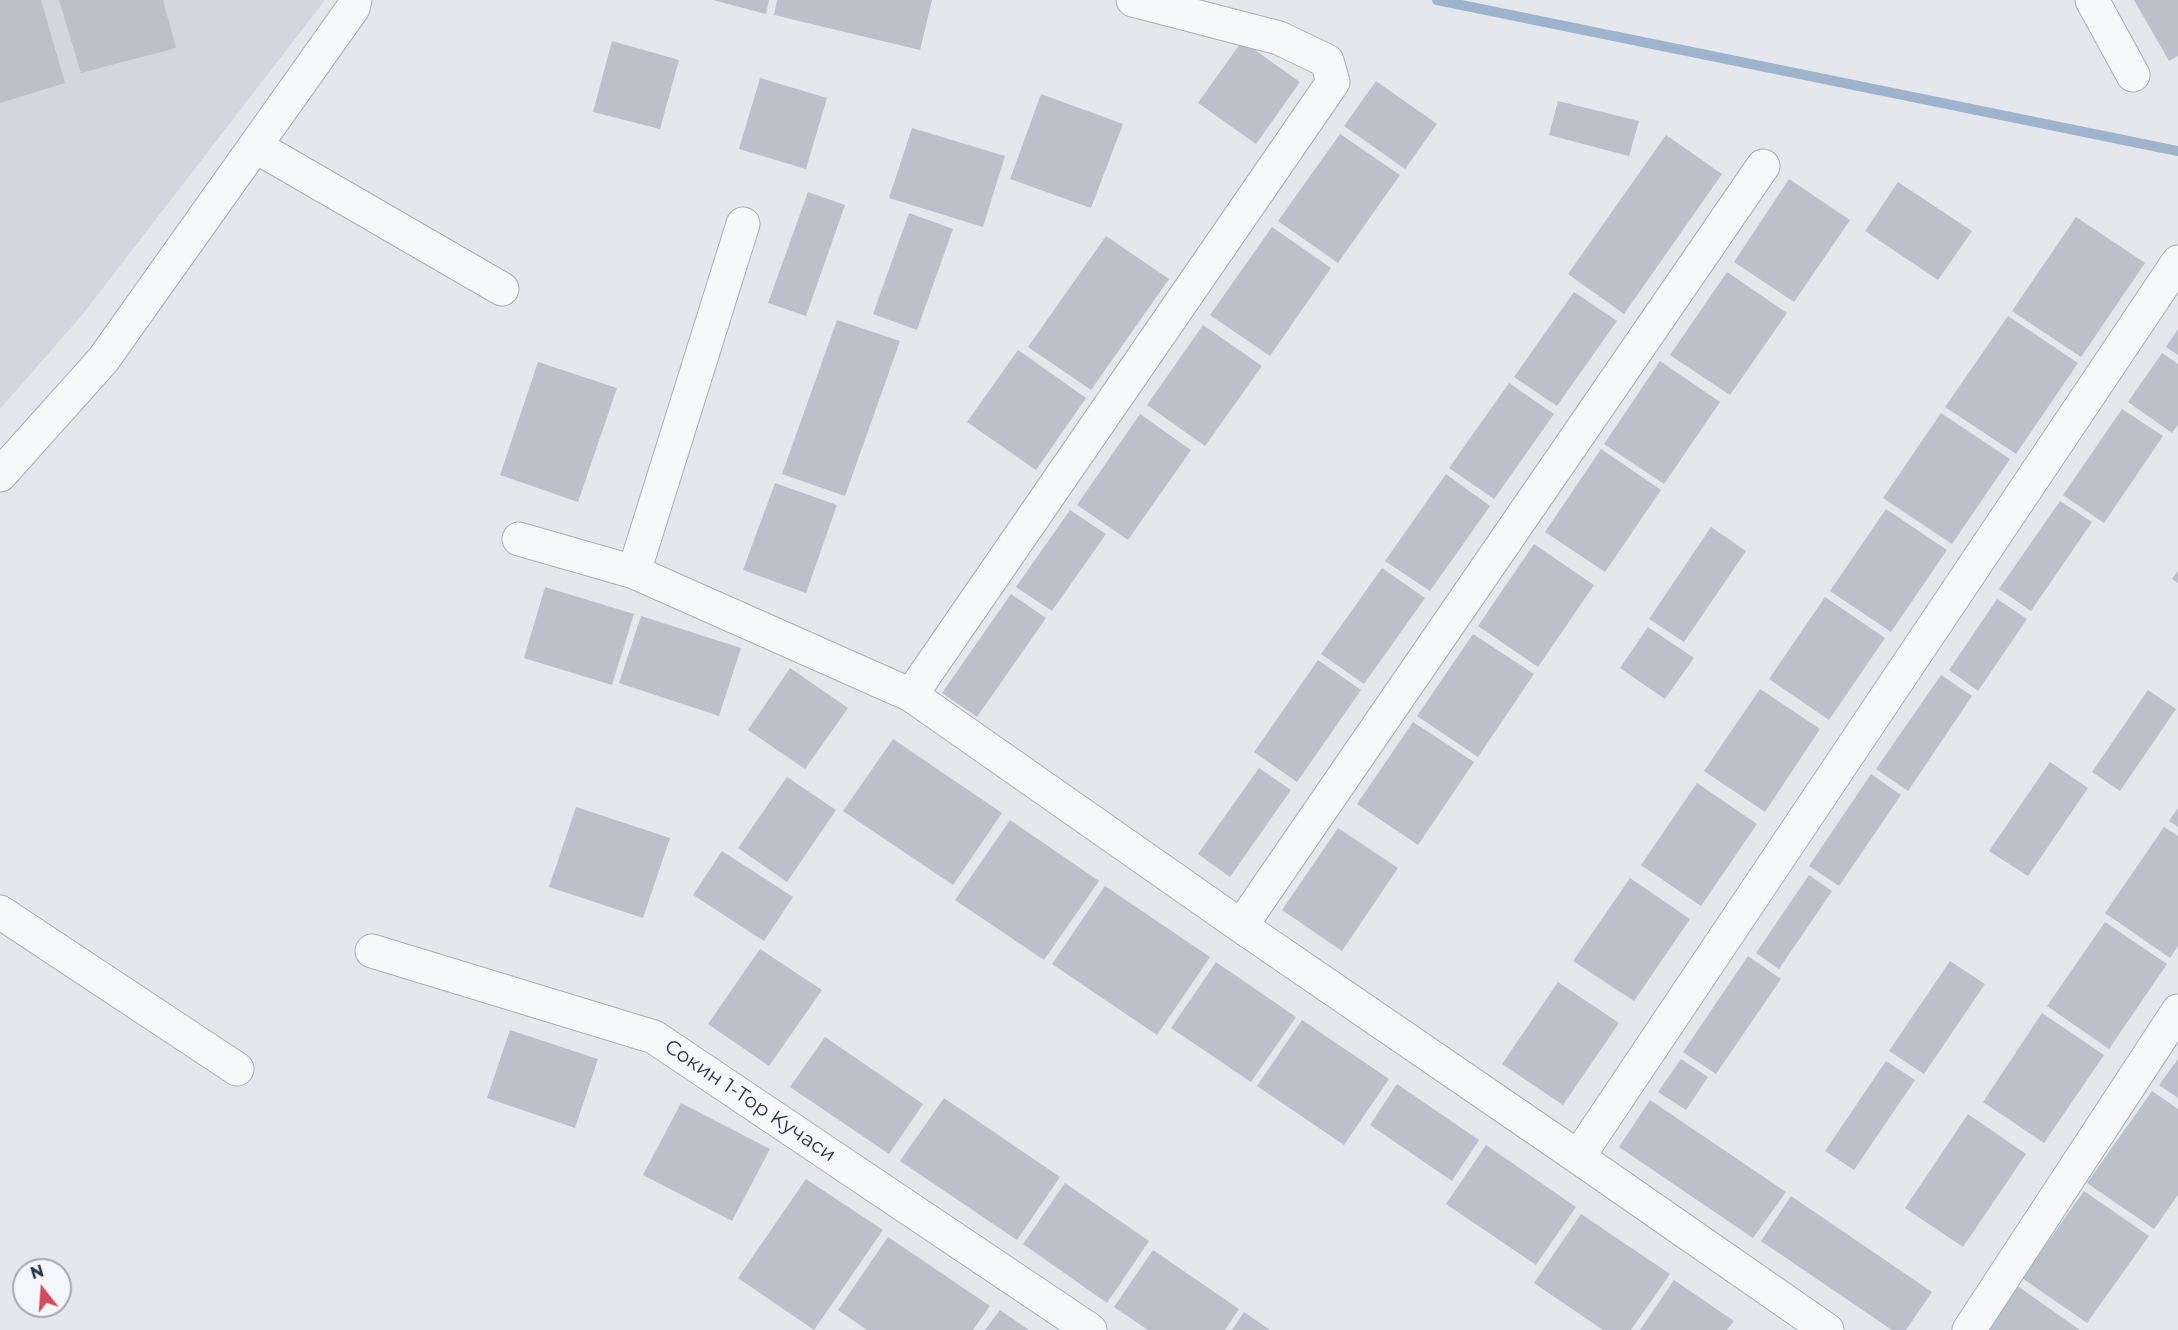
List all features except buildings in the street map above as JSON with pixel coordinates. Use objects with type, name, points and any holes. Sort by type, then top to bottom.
[{"type":"street","points":[[0,475],[103,360],[353,8],[355,0]]},
{"type":"street","points":[[911,695],[1333,82],[1327,61],[1280,38],[1133,0]]},
{"type":"street","points":[[2092,0],[2133,75]]},
{"type":"street","points":[[255,147],[502,289]]},
{"type":"street","points":[[1241,926],[1763,166]]},
{"type":"street","points":[[634,572],[743,224]]},
{"type":"street","points":[[1578,1157],[2178,262]]},
{"type":"street","points":[[519,539],[634,572],[911,695],[1241,926],[1827,1330]]},
{"type":"street","points":[[0,912],[237,1069]]},
{"type":"street","name":"Сокин 1-Тор Kучаси","points":[[372,951],[654,1037],[1090,1330]]},
{"type":"street","points":[[1969,1330],[2178,1011]]},
{"type":"shaded area","points":[[0,0],[325,0],[82,315],[0,409]]},
{"type":"waterway","points":[[1437,0],[2178,151]]}]
